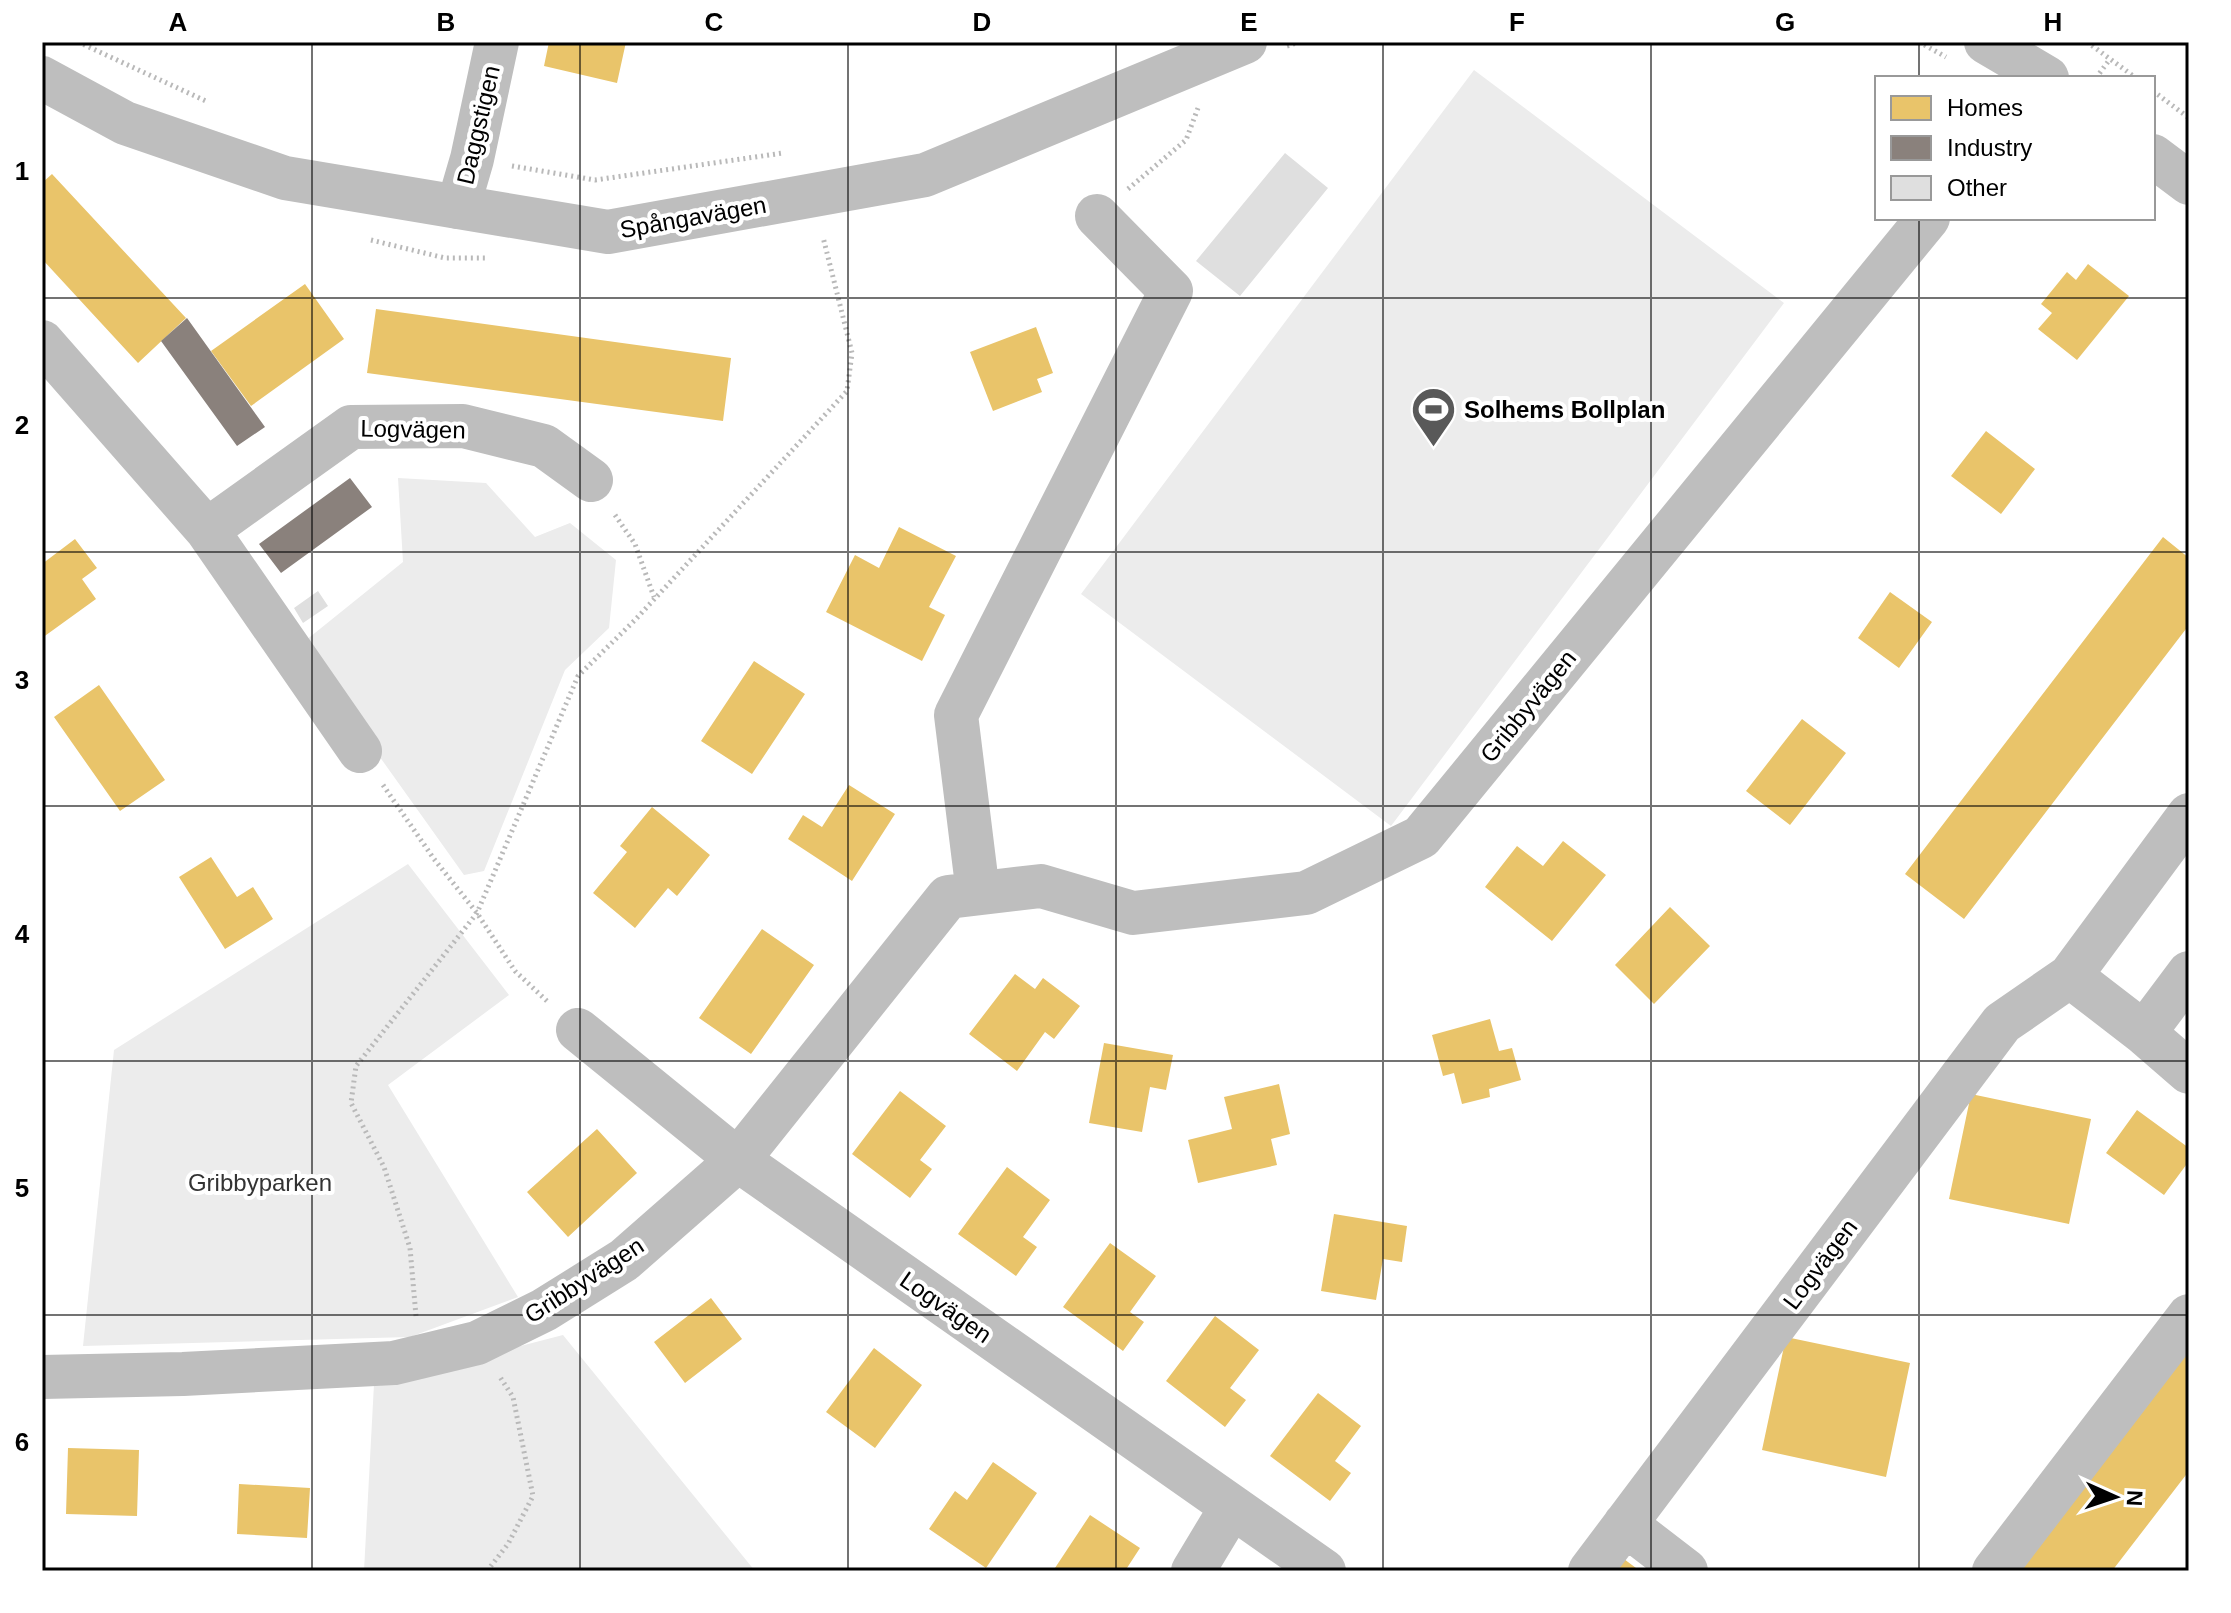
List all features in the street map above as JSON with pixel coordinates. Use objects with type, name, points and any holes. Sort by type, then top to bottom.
[{"type":"street","name":"Daggstigen","points":[[458,207],[472,159],[497,42]]},
{"type":"street","name":"Spångavägen","points":[[42,78],[125,123],[285,178],[608,232],[925,175],[1245,42]]},
{"type":"street","points":[[1986,42],[2043,76]]},
{"type":"street","points":[[2155,158],[2189,183]]},
{"type":"street","points":[[978,893],[956,715],[1171,291],[1097,216]]},
{"type":"street","name":"Gribbyvägen","points":[[42,1377],[183,1374],[394,1363],[477,1343],[544,1310],[624,1260],[738,1160],[948,897],[1041,886],[1133,913],[1306,893],[1421,837],[1926,220]]},
{"type":"street","points":[[42,342],[207,530],[360,751]]},
{"type":"street","name":"Logvägen","points":[[207,530],[351,427],[463,426],[544,446],[591,480]]},
{"type":"street","name":"Logvägen","points":[[1590,1571],[2002,1023],[2070,976],[2189,815]]},
{"type":"street","points":[[2144,1033],[2189,973]]},
{"type":"street","points":[[2070,976],[2189,1072]]},
{"type":"street","name":"Logvägen","points":[[578,1030],[738,1160],[1324,1571]]},
{"type":"street","points":[[1994,1571],[2189,1316]]},
{"type":"street","points":[[1193,1571],[1231,1508]]},
{"type":"street","points":[[1625,1524],[1686,1571]]},
{"type":"path","points":[[78,42],[217,106]]},
{"type":"path","points":[[2087,42],[2133,76]]},
{"type":"path","points":[[2097,76],[2110,59]]},
{"type":"path","points":[[2155,92],[2189,118]]},
{"type":"path","points":[[1097,216],[1186,140],[1201,100]]},
{"type":"path","points":[[472,159],[595,180],[792,152]]},
{"type":"path","points":[[419,1357],[410,1248],[384,1167],[351,1103],[356,1066],[477,913],[578,676],[635,620],[847,391],[852,353],[821,230]]},
{"type":"path","points":[[591,480],[635,544],[654,597]]},
{"type":"path","points":[[360,751],[515,971],[578,1030]]},
{"type":"path","points":[[477,1343],[513,1397],[533,1496],[508,1544],[487,1571]]},
{"type":"green space","name":"Solhems Bollplan","points":[[1474,70],[1784,303],[1391,826],[1081,594]]},
{"type":"green space","points":[[398,478],[486,483],[535,537],[570,523],[616,560],[609,628],[565,670],[484,871],[464,875],[300,645],[403,562]]},
{"type":"green space","name":"Gribbyparken","points":[[408,864],[509,995],[388,1085],[518,1297],[410,1337],[83,1346],[114,1050]]},
{"type":"green space","points":[[563,1335],[755,1571],[364,1571],[374,1384]]},
{"type":"building: Homes","points":[[549,42],[626,42],[617,83],[544,66]]},
{"type":"building: Homes","points":[[52,174],[186,318],[138,363],[42,259],[42,183]]},
{"type":"building: Homes","points":[[2088,264],[2129,296],[2077,360],[2038,329],[2052,313],[2041,304],[2067,272],[2076,280]]},
{"type":"building: Homes","points":[[305,284],[344,339],[251,406],[211,351]]},
{"type":"building: Homes","points":[[376,309],[731,358],[723,421],[367,373]]},
{"type":"building: Homes","points":[[1036,327],[1053,373],[1037,379],[1042,392],[993,411],[970,352]]},
{"type":"building: Homes","points":[[1986,431],[2035,469],[2001,514],[1951,476]]},
{"type":"building: Homes","points":[[899,527],[956,556],[929,607],[945,615],[922,661],[826,612],[855,555],[879,568]]},
{"type":"building: Homes","points":[[2163,537],[2189,558],[2189,625],[1964,919],[1905,874]]},
{"type":"building: Homes","points":[[75,539],[97,568],[82,579],[96,599],[42,638],[42,564]]},
{"type":"building: Homes","points":[[1890,592],[1932,622],[1899,668],[1858,638]]},
{"type":"building: Homes","points":[[754,661],[805,694],[752,774],[701,741]]},
{"type":"building: Homes","points":[[99,685],[165,780],[120,811],[54,717]]},
{"type":"building: Homes","points":[[1802,719],[1846,753],[1790,825],[1746,791]]},
{"type":"building: Homes","points":[[849,785],[895,814],[852,881],[788,839],[803,815],[822,827]]},
{"type":"building: Homes","points":[[652,807],[710,855],[677,896],[668,888],[635,928],[593,893],[627,852],[620,846]]},
{"type":"building: Homes","points":[[1563,841],[1606,875],[1552,941],[1485,887],[1517,846],[1543,866]]},
{"type":"building: Homes","points":[[211,857],[237,897],[253,887],[273,919],[225,949],[179,877]]},
{"type":"building: Homes","points":[[1670,907],[1710,946],[1654,1004],[1615,965]]},
{"type":"building: Homes","points":[[762,929],[814,965],[751,1054],[699,1018]]},
{"type":"building: Homes","points":[[1015,974],[1035,989],[1043,978],[1080,1006],[1054,1039],[1045,1032],[1017,1071],[969,1034]]},
{"type":"building: Homes","points":[[1490,1019],[1499,1051],[1512,1048],[1521,1080],[1489,1089],[1490,1097],[1462,1104],[1454,1073],[1443,1076],[1432,1035]]},
{"type":"building: Homes","points":[[1104,1043],[1173,1055],[1166,1090],[1150,1087],[1142,1132],[1089,1123]]},
{"type":"building: Homes","points":[[1279,1084],[1290,1134],[1271,1139],[1277,1165],[1198,1183],[1188,1140],[1232,1129],[1224,1097]]},
{"type":"building: Homes","points":[[900,1091],[946,1126],[920,1160],[932,1169],[910,1198],[852,1154]]},
{"type":"building: Homes","points":[[1971,1094],[2091,1119],[2069,1224],[1949,1199]]},
{"type":"building: Homes","points":[[2137,1110],[2189,1148],[2189,1161],[2164,1195],[2106,1153]]},
{"type":"building: Homes","points":[[597,1129],[637,1173],[568,1237],[527,1192]]},
{"type":"building: Homes","points":[[1007,1167],[1050,1200],[1023,1237],[1037,1247],[1016,1276],[958,1234]]},
{"type":"building: Homes","points":[[1334,1214],[1407,1226],[1402,1262],[1383,1259],[1376,1300],[1321,1291]]},
{"type":"building: Homes","points":[[1110,1243],[1156,1276],[1130,1312],[1144,1322],[1123,1351],[1063,1307]]},
{"type":"building: Homes","points":[[711,1298],[742,1339],[685,1383],[654,1342]]},
{"type":"building: Homes","points":[[1215,1316],[1259,1350],[1230,1388],[1246,1400],[1225,1427],[1166,1381]]},
{"type":"building: Homes","points":[[1786,1337],[1910,1363],[1886,1477],[1762,1450]]},
{"type":"building: Homes","points":[[874,1348],[922,1385],[875,1448],[826,1412]]},
{"type":"building: Homes","points":[[2189,1348],[2189,1471],[2112,1571],[2018,1571]]},
{"type":"building: Homes","points":[[1318,1393],[1361,1426],[1335,1461],[1351,1473],[1330,1501],[1270,1456]]},
{"type":"building: Homes","points":[[68,1448],[139,1450],[137,1516],[66,1514]]},
{"type":"building: Homes","points":[[993,1462],[1037,1493],[986,1568],[929,1529],[955,1491],[967,1500]]},
{"type":"building: Homes","points":[[239,1484],[310,1488],[307,1538],[237,1534]]},
{"type":"building: Homes","points":[[1090,1515],[1140,1548],[1125,1571],[1053,1571]]},
{"type":"building: Homes","points":[[1620,1556],[1640,1571],[1608,1571]]},
{"type":"building: Industry","points":[[187,318],[265,427],[237,446],[161,341]]},
{"type":"building: Industry","points":[[350,478],[372,507],[281,573],[259,544]]},
{"type":"building: Other","points":[[1285,153],[1328,188],[1240,296],[1196,261]]},
{"type":"building: Other","points":[[318,591],[328,606],[303,623],[294,608]]},
{"type":"place","name":"Solhems Bollplan","points":[[1433,448]]}]
